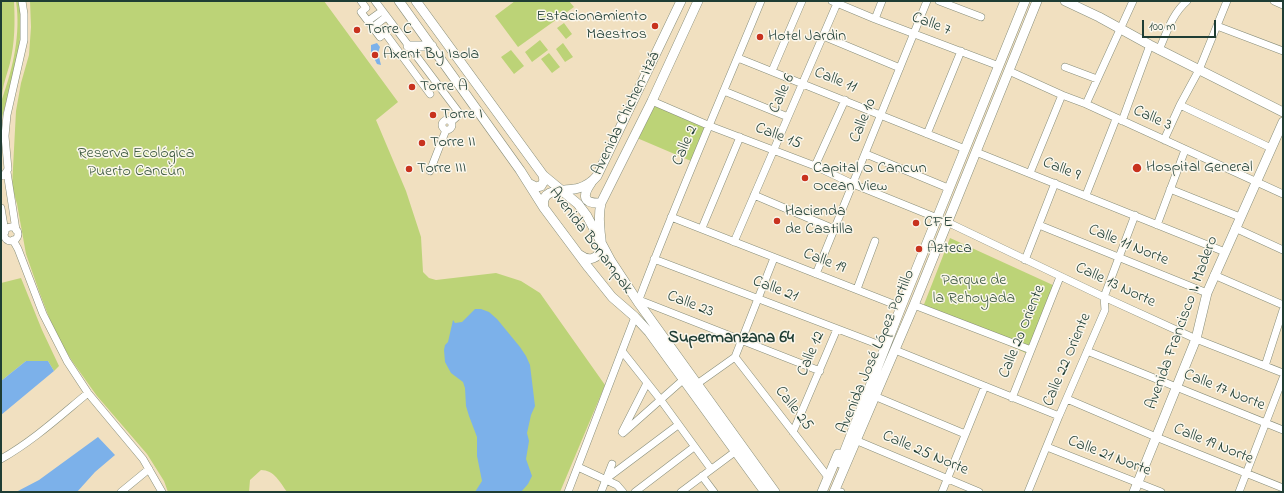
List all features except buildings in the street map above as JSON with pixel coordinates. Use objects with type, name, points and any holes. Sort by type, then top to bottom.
[{"type":"main road","name":"Avenida Bonampak","points":[[399,1],[530,184],[544,208],[576,251],[612,297],[650,332],[765,492]]},
{"type":"main road","name":"Avenida Bonampak","points":[[416,1],[543,175],[578,204],[587,216],[611,261],[775,492]]},
{"type":"main road","name":"Avenida Chichen-Itzá","points":[[544,208],[547,195],[552,192],[585,186],[597,176],[681,1]]},
{"type":"main road","name":"Avenida Chichen-Itzá","points":[[602,244],[599,211],[601,203],[652,101],[698,1]]},
{"type":"main road","points":[[1016,1],[1018,6],[1017,20]]},
{"type":"main road","name":"Avenida José López Portillo","points":[[834,492],[874,395],[885,347],[948,188],[1025,1]]},
{"type":"main road","name":"Avenida José López Portillo","points":[[878,377],[895,350],[1038,1]]},
{"type":"main road","points":[[1065,1],[1283,112]]},
{"type":"main road","points":[[408,46],[432,46]]},
{"type":"main road","name":"Avenida Francisco I. Madero","points":[[1134,492],[1196,339],[1207,293],[1214,275],[1283,122]]},
{"type":"main road","points":[[530,184],[536,187],[541,186],[544,181],[543,175]]},
{"type":"main road","points":[[592,181],[584,196],[590,203],[601,203]]},
{"type":"main road","points":[[576,251],[584,258],[591,259],[598,254],[602,244]]},
{"type":"main road","points":[[822,492],[865,386],[878,377]]},
{"type":"main road","points":[[841,492],[860,442],[874,395]]},
{"type":"main road","name":"Avenida José López Portillo","points":[[828,492],[874,395]]},
{"type":"street","points":[[13,240],[17,236],[10,193],[4,174],[8,167],[5,136],[7,115],[24,40],[24,14],[22,1]]},
{"type":"street","points":[[361,1],[366,8],[361,12],[380,37],[385,34],[430,94]]},
{"type":"street","points":[[375,1],[460,114],[451,122],[451,128],[446,130],[430,171]]},
{"type":"street","name":"Calle 2","points":[[639,301],[671,217],[761,1]]},
{"type":"street","points":[[772,71],[802,1]]},
{"type":"street","points":[[874,19],[882,1]]},
{"type":"street","points":[[939,1],[981,17]]},
{"type":"street","points":[[1086,104],[1133,1]]},
{"type":"street","points":[[1159,50],[1174,16],[1181,6],[1187,1]]},
{"type":"street","points":[[1164,140],[1180,105],[1199,70],[1226,1]]},
{"type":"street","points":[[1274,1],[1283,5]]},
{"type":"street","name":"Calle 7","points":[[836,2],[874,19],[999,66]]},
{"type":"street","name":"Calle 6","points":[[734,242],[823,36],[836,2]]},
{"type":"street","name":"Calle 10","points":[[816,274],[866,154],[925,2]]},
{"type":"street","points":[[370,24],[382,11]]},
{"type":"street","points":[[370,24],[386,17]]},
{"type":"street","points":[[1217,26],[1283,51]]},
{"type":"street","points":[[823,36],[900,68]]},
{"type":"street","points":[[1086,195],[1150,45]]},
{"type":"street","points":[[927,134],[961,51]]},
{"type":"street","name":"Calle 11","points":[[738,58],[965,149]]},
{"type":"street","points":[[1065,67],[1097,79]]},
{"type":"street","name":"Calle 3","points":[[1009,71],[1086,104],[1283,194]]},
{"type":"street","points":[[724,91],[788,117]]},
{"type":"street","points":[[1030,173],[1062,95]]},
{"type":"street","points":[[815,166],[845,100]]},
{"type":"street","name":"Calle 15","points":[[652,101],[710,126],[815,166],[853,184],[937,219]]},
{"type":"street","points":[[1180,105],[1271,148]]},
{"type":"street","points":[[1,145],[5,136]]},
{"type":"street","points":[[702,228],[740,137]]},
{"type":"street","points":[[1157,224],[1185,150]]},
{"type":"street","name":"Calle 9","points":[[976,152],[1225,252]]},
{"type":"street","points":[[866,154],[948,188]]},
{"type":"street","points":[[1,159],[8,164]]},
{"type":"street","points":[[1025,260],[1055,183]]},
{"type":"street","points":[[1170,189],[1240,217]]},
{"type":"street","points":[[1,194],[10,193]]},
{"type":"street","points":[[754,195],[834,229]]},
{"type":"street","points":[[1,208],[6,238],[13,240],[18,249],[54,339],[88,393],[143,459],[162,492]]},
{"type":"street","name":"Calle 22 Oriente","points":[[1028,492],[1105,310],[1104,297],[1135,215]]},
{"type":"street","name":"Calle 19","points":[[671,217],[901,307]]},
{"type":"street","name":"Calle 13 Norte","points":[[937,219],[947,222],[1060,277],[1196,339],[1283,373]]},
{"type":"street","name":"Calle 11 Norte","points":[[1039,225],[1207,293]]},
{"type":"street","points":[[5,232],[9,227],[13,227],[16,230]]},
{"type":"street","points":[[1235,228],[1283,250]]},
{"type":"street","points":[[857,290],[875,241]]},
{"type":"street","points":[[697,384],[735,357],[774,258]]},
{"type":"street","name":"Calle 21","points":[[654,259],[885,347]]},
{"type":"street","points":[[1214,275],[1283,304]]},
{"type":"street","name":"Calle 20 Oriente","points":[[1012,398],[1060,277]]},
{"type":"street","name":"Calle 23","points":[[639,301],[820,371]]},
{"type":"street","points":[[914,305],[1031,350]]},
{"type":"street","points":[[1265,366],[1282,320],[1283,310]]},
{"type":"street","points":[[568,492],[635,317]]},
{"type":"street","name":"Calle 12","points":[[793,432],[837,329]]},
{"type":"street","points":[[895,350],[1059,416]]},
{"type":"street","points":[[622,351],[660,399],[711,470]]},
{"type":"street","name":"Calle 17 Norte","points":[[1087,351],[1283,430]]},
{"type":"street","name":"Calle 25","points":[[735,357],[828,477]]},
{"type":"street","points":[[1239,492],[1283,378]]},
{"type":"street","points":[[647,383],[622,432],[623,433],[684,379]]},
{"type":"street","name":"Calle 20 Oriente","points":[[942,492],[985,386]]},
{"type":"street","points":[[1,459],[34,436],[88,393]]},
{"type":"street","points":[[874,395],[965,434]]},
{"type":"street","name":"Calle 19 Norte","points":[[1067,400],[1283,488]]},
{"type":"street","points":[[606,480],[678,425]]},
{"type":"street","name":"Calle 25 Norte","points":[[860,442],[979,492]]},
{"type":"street","points":[[635,492],[694,447]]},
{"type":"street","name":"Calle 21 Norte","points":[[1047,447],[1161,492]]},
{"type":"street","points":[[681,492],[736,451]]},
{"type":"street","points":[[601,492],[612,464]]},
{"type":"street","points":[[578,468],[617,485],[623,492]]},
{"type":"street","points":[[121,492],[150,469]]},
{"type":"street","points":[[702,476],[714,492]]},
{"type":"green space","points":[[1,1],[14,1],[13,47],[2,99],[13,63],[17,38],[16,1],[20,1],[21,30],[17,60],[2,118],[1,129]]},
{"type":"green space","name":"Reserva Ecológica Puerto Cancún","points":[[30,1],[324,1],[398,102],[376,120],[406,191],[421,237],[423,272],[429,278],[436,280],[496,273],[521,281],[540,293],[605,385],[560,492],[287,492],[273,474],[261,470],[250,480],[249,492],[168,492],[164,481],[147,454],[97,396],[72,361],[60,341],[52,325],[26,254],[17,204],[12,187],[16,111],[21,83],[29,55],[31,27]]},
{"type":"green space","points":[[515,1],[569,1],[574,7],[518,47],[495,16]]},
{"type":"green space","points":[[564,23],[572,34],[566,39],[557,28]]},
{"type":"green space","points":[[540,40],[548,50],[532,62],[525,52]]},
{"type":"green space","points":[[563,43],[573,57],[565,62],[556,49]]},
{"type":"green space","points":[[511,50],[524,66],[514,74],[501,57]]},
{"type":"green space","points":[[549,53],[560,67],[552,73],[541,59]]},
{"type":"green space","points":[[653,104],[705,128],[691,161],[637,138]]},
{"type":"green space","name":"Parque de la Rehoyada","points":[[950,238],[1055,286],[1028,354],[923,307]]},
{"type":"green space","points":[[21,278],[42,330],[59,366],[54,371],[48,361],[26,361],[1,381],[1,283]]},
{"type":"water","name":"Axent By Isola","points":[[377,43],[380,47],[378,53],[381,65],[377,64],[371,52],[371,45]]},
{"type":"water","points":[[475,309],[481,309],[489,312],[497,319],[520,347],[530,365],[535,406],[531,415],[527,433],[529,441],[526,459],[532,476],[528,484],[521,492],[475,492],[482,481],[477,456],[477,437],[466,406],[465,388],[463,382],[451,373],[445,362],[444,350],[445,345],[448,342],[453,320],[455,323],[462,322]]},
{"type":"water","points":[[26,361],[48,361],[54,371],[1,415],[1,381]]},
{"type":"water","points":[[98,437],[115,455],[95,472],[77,492],[16,492],[39,480]]},
{"type":"place","name":"Estacionamiento Maestros","points":[[655,26]]},
{"type":"place","name":"Torre C","points":[[357,30]]},
{"type":"place","name":"Hotel Jardin","points":[[760,37]]},
{"type":"place","name":"Axent By Isola","points":[[375,55]]},
{"type":"place","name":"Torre A","points":[[412,87]]},
{"type":"place","name":"Torre I","points":[[433,115]]},
{"type":"place","name":"Torre II","points":[[422,143]]},
{"type":"place","name":"Hospital General","points":[[1137,168]]},
{"type":"place","name":"Torre III","points":[[409,169]]},
{"type":"place","name":"Capital O Cancun Ocean View","points":[[805,178]]},
{"type":"place","name":"Hacienda de Castilla","points":[[777,221]]},
{"type":"place","name":"CFE","points":[[916,223]]},
{"type":"place","name":"Azteca","points":[[919,249]]},
{"type":"district","name":"Supermanzana 64","points":[[731,339]]}]
